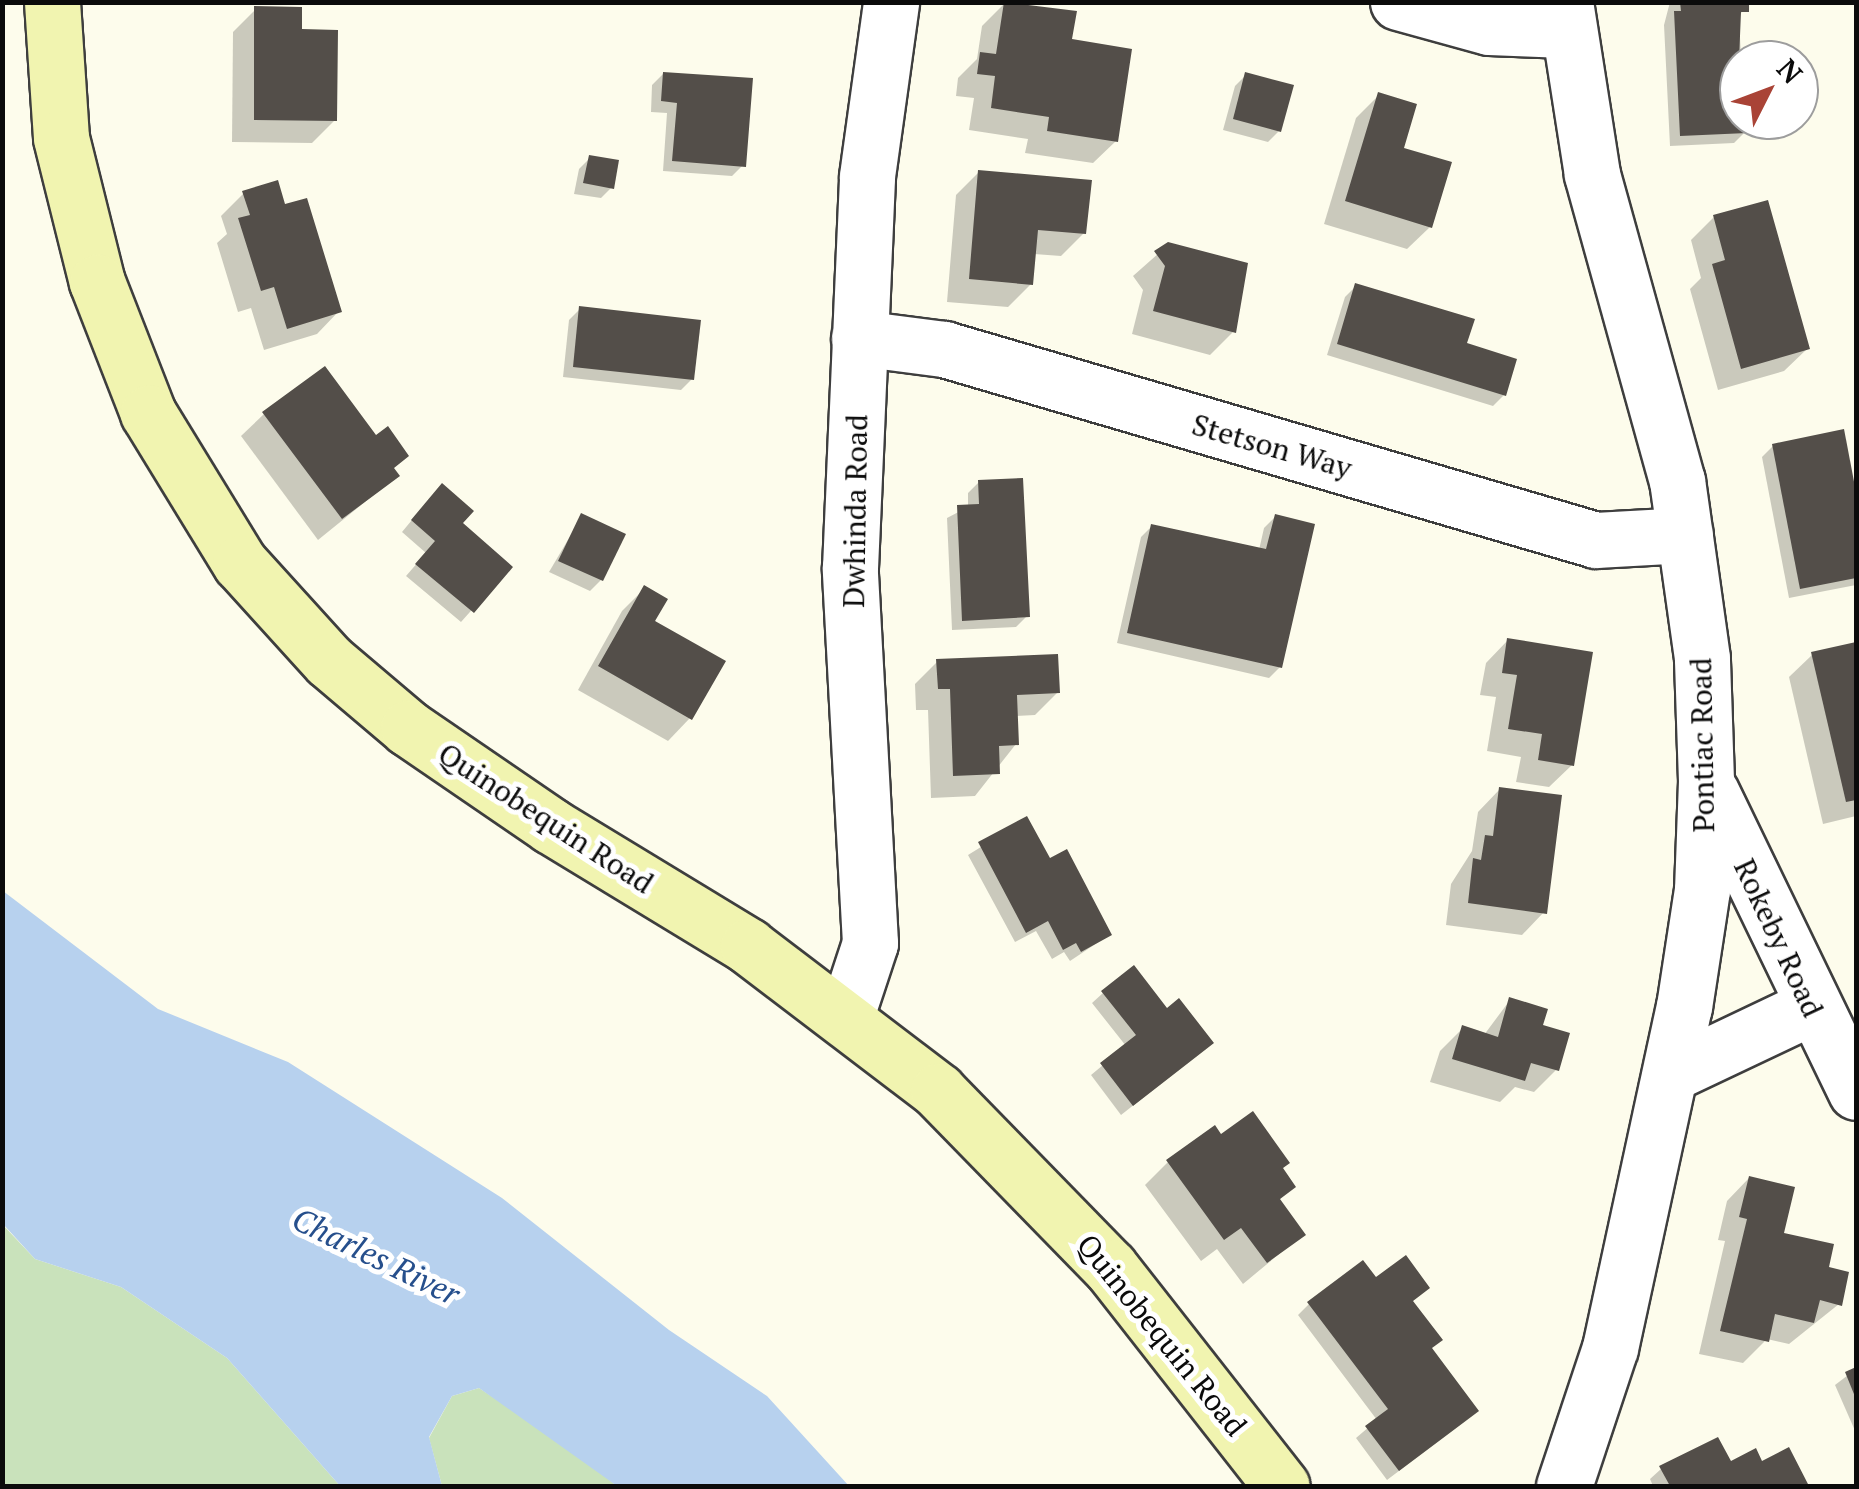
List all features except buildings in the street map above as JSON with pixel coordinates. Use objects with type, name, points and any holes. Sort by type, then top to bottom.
[{"type":"main road","name":"Quinobequin Road","points":[[52,2],[61,138],[96,282],[148,413],[240,563],[329,661],[454,762],[748,946],[846,1016],[938,1091],[1067,1218],[1282,1486]]},
{"type":"street","name":"Dwhinda Road","points":[[846,1016],[870,943],[850,568],[866,176],[891,2]]},
{"type":"street","points":[[1398,2],[1488,27],[1565,16]]},
{"type":"street","name":"Pontiac Road","points":[[1564,1486],[1610,1348],[1670,1074],[1697,927],[1706,781],[1702,658],[1686,535],[1663,422],[1592,174],[1565,16]]},
{"type":"street","name":"Stetson Way","points":[[859,338],[944,348],[1596,540],[1686,535]]},
{"type":"street","name":"Rokeby Road","points":[[1706,781],[1810,1007],[1856,1092]]},
{"type":"street","points":[[1670,1074],[1810,1007]]},
{"type":"green space","points":[[2,1224],[35,1259],[121,1287],[227,1358],[340,1486],[3,1486]]},
{"type":"green space","points":[[479,1388],[556,1438],[617,1486],[442,1486],[429,1438],[452,1396]]},
{"type":"water","name":"Charles River","points":[[3,891],[158,1009],[288,1062],[502,1198],[669,1330],[767,1396],[849,1486],[617,1486],[479,1388],[452,1396],[429,1437],[442,1486],[340,1486],[227,1358],[121,1287],[35,1259],[3,1224]]}]
